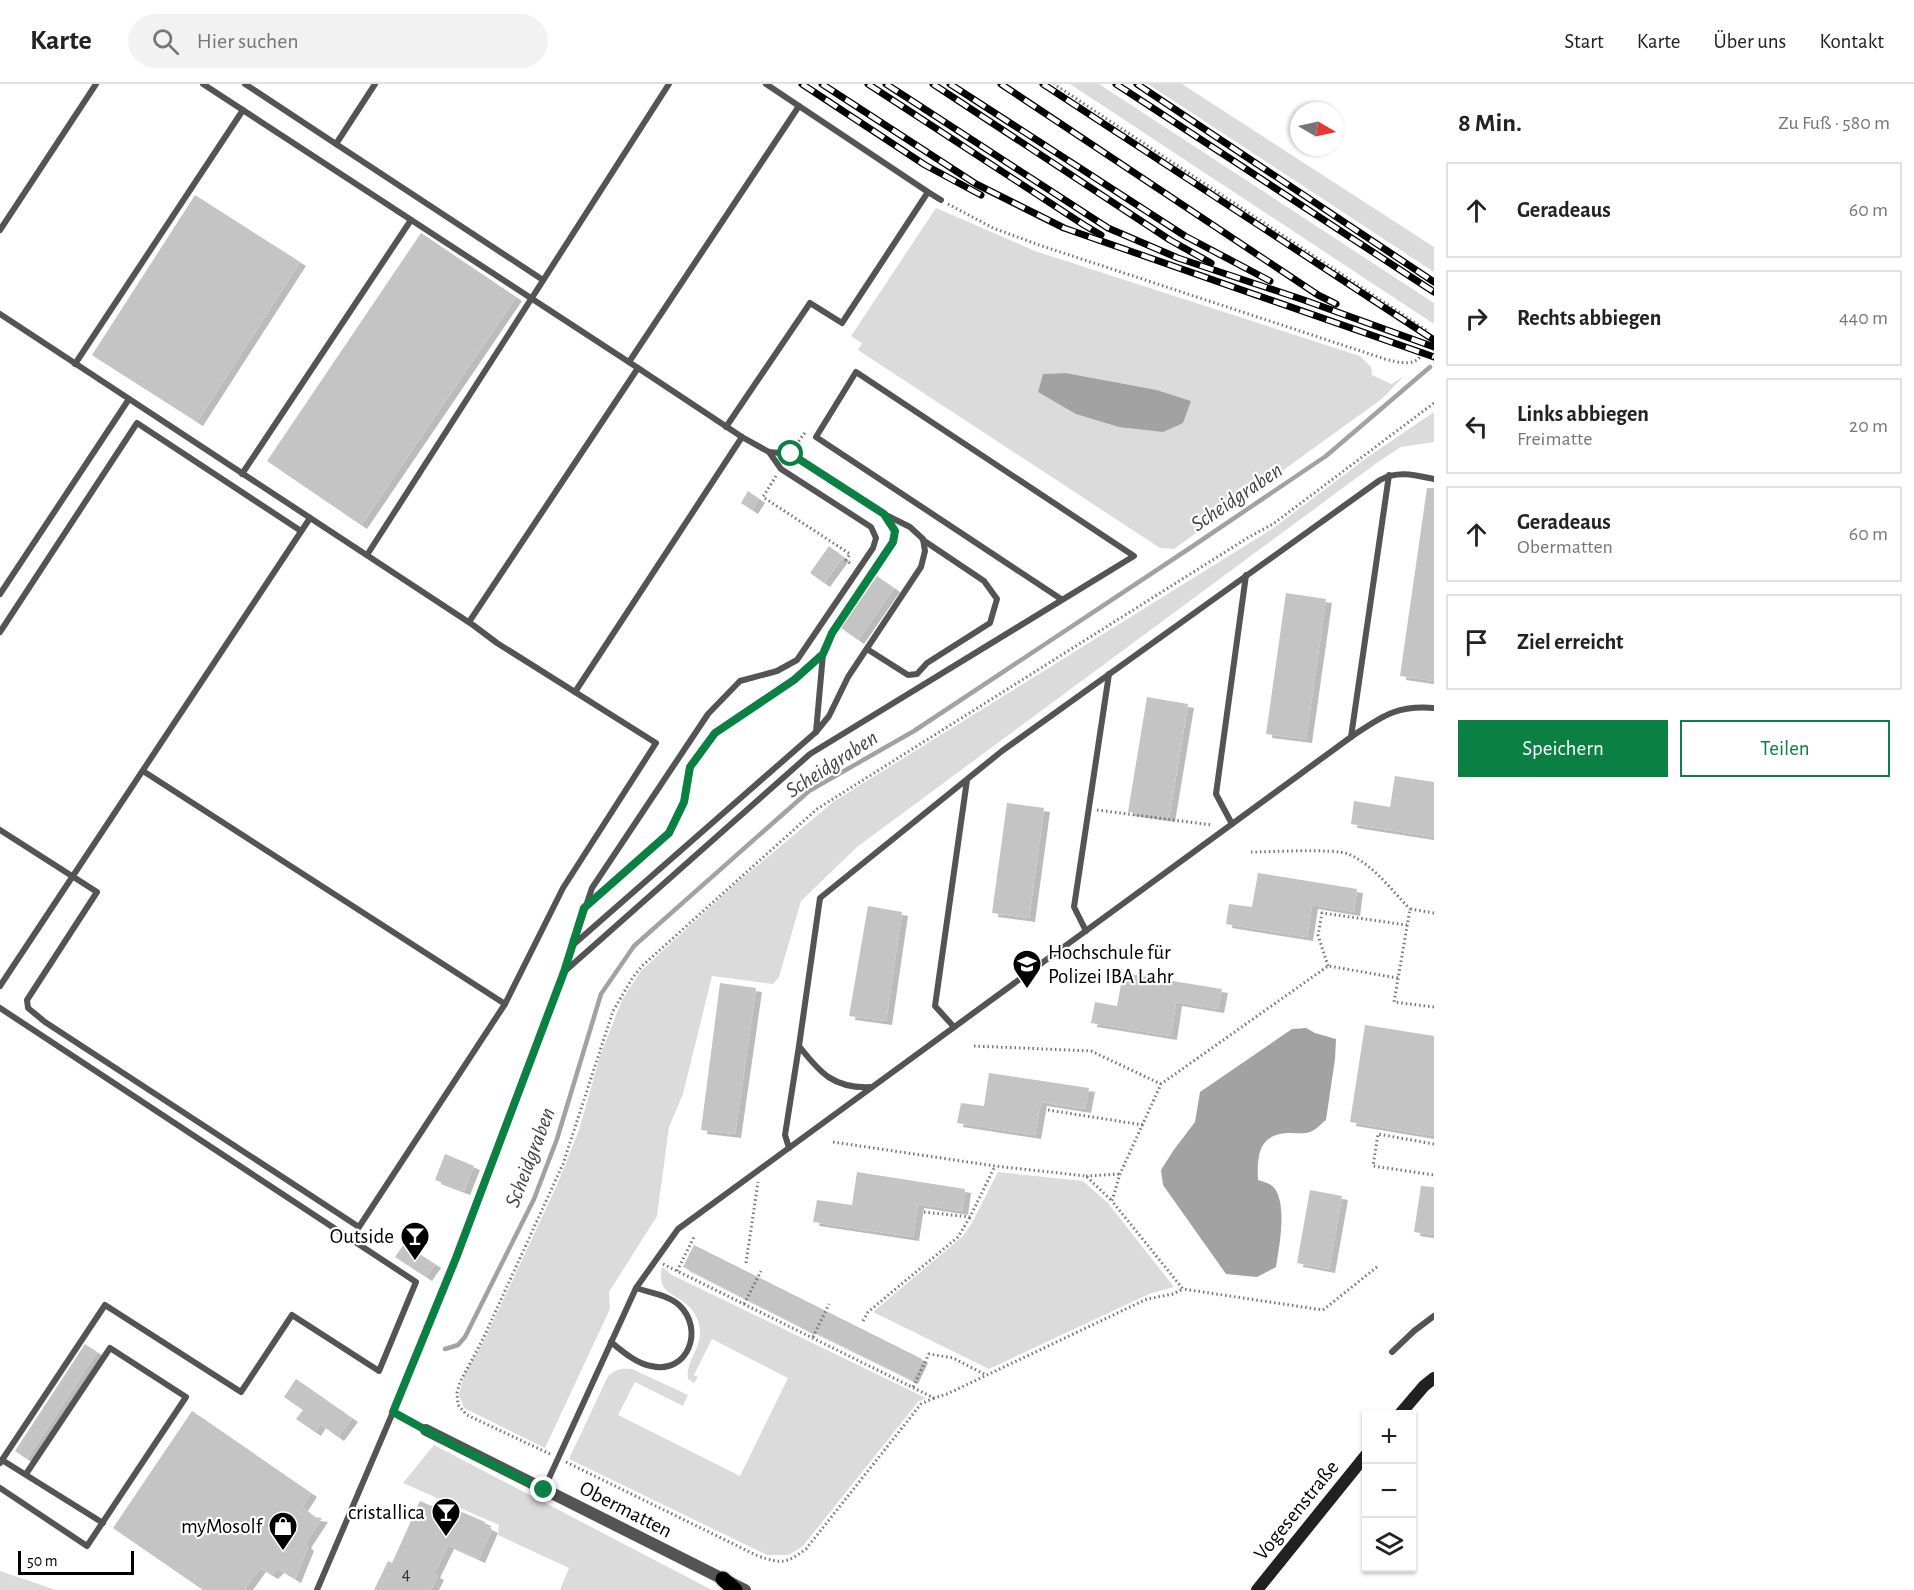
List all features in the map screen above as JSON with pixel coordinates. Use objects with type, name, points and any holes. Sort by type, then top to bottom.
[{"type":"main road","points":[[723,1579],[735,1590]]},
{"type":"street","points":[[1403,1410],[1434,1378]]},
{"type":"street","name":"Obermatten","points":[[426,1430],[745,1590]]},
{"type":"street","name":"Vogesenstraße","points":[[1257,1590],[1362,1460]]},
{"type":"lane","points":[[0,230],[96,84]]},
{"type":"lane","points":[[203,84],[741,437],[770,452],[791,454],[884,514],[910,527],[922,539],[984,581],[997,599],[990,623],[927,663],[916,674],[908,675],[867,649]]},
{"type":"lane","points":[[245,84],[543,280]]},
{"type":"lane","points":[[336,144],[375,84]]},
{"type":"lane","points":[[367,555],[669,84]]},
{"type":"lane","points":[[766,84],[941,200]]},
{"type":"lane","points":[[629,362],[799,106]]},
{"type":"lane","points":[[75,363],[243,110]]},
{"type":"lane","points":[[726,427],[810,303],[842,323],[927,192]]},
{"type":"lane","points":[[242,474],[411,220]]},
{"type":"lane","points":[[0,314],[469,622],[506,649],[656,743],[563,888],[505,1004],[359,1227],[45,1022],[28,1008],[27,1000],[97,892],[0,830]]},
{"type":"lane","points":[[469,622],[638,368]]},
{"type":"lane","points":[[564,972],[810,754],[1134,556],[856,372],[816,437],[1062,599]]},
{"type":"lane","points":[[0,594],[129,399]]},
{"type":"lane","points":[[0,632],[137,423],[301,531]]},
{"type":"lane","points":[[575,692],[741,437]]},
{"type":"lane","points":[[317,1590],[456,1258],[564,972],[592,888],[708,714],[740,681],[777,671],[797,660],[873,548],[876,538],[871,527],[781,470],[770,452]]},
{"type":"lane","points":[[789,1148],[785,1134],[820,898],[1002,752],[1246,574],[1389,475],[1434,478]]},
{"type":"lane","points":[[1351,737],[1389,475]]},
{"type":"lane","points":[[816,732],[823,654],[832,633],[893,542],[895,531],[884,514]]},
{"type":"lane","points":[[0,986],[310,518]]},
{"type":"lane","points":[[572,946],[816,732],[829,716],[848,677],[921,567],[925,551],[922,539]]},
{"type":"lane","points":[[1232,824],[1216,794],[1246,574]]},
{"type":"lane","points":[[584,908],[669,833],[684,802],[690,767],[715,733],[794,680],[823,654]]},
{"type":"lane","points":[[1086,931],[1074,907],[1109,674]]},
{"type":"lane","points":[[544,1490],[636,1288],[678,1229],[1351,737],[1389,712],[1417,707],[1434,708]]},
{"type":"lane","points":[[143,771],[505,1004]]},
{"type":"lane","points":[[954,1028],[935,1006],[968,779]]},
{"type":"lane","points":[[0,1008],[416,1282],[379,1371],[292,1315],[241,1392],[105,1305],[1,1462],[26,1474],[103,1523]]},
{"type":"lane","points":[[799,1046],[819,1071],[834,1081],[854,1088],[872,1087]]},
{"type":"lane","points":[[612,1342],[648,1366],[673,1366],[684,1357],[692,1335],[692,1326],[688,1316],[675,1302],[636,1288]]},
{"type":"lane","points":[[1392,1352],[1434,1316]]},
{"type":"lane","points":[[0,1488],[87,1546],[186,1397],[110,1348],[26,1474]]},
{"type":"lane","points":[[393,1412],[426,1430]]},
{"type":"path","points":[[941,200],[993,228],[1038,245],[1385,359],[1406,365],[1423,353],[1429,337],[1426,330],[1054,84]]},
{"type":"path","points":[[1377,1267],[1323,1310],[1183,1289],[1173,1294],[1147,1299],[947,1394],[921,1404],[806,1549],[789,1561],[775,1562],[758,1556],[558,1457],[467,1415],[458,1405],[457,1393],[460,1382],[483,1339],[563,1164],[612,1011],[643,964],[817,809],[1273,524],[1434,403]]},
{"type":"path","points":[[1089,808],[1203,825],[1232,824]]},
{"type":"path","points":[[1251,852],[1347,854],[1365,864],[1410,909],[1434,913]]},
{"type":"path","points":[[1410,909],[1394,1002],[1434,1007]]},
{"type":"path","points":[[1329,966],[1318,935],[1322,913],[1407,925]]},
{"type":"path","points":[[1112,1201],[1120,1174],[1161,1084],[1329,966],[1398,978]]},
{"type":"path","points":[[974,1046],[1091,1052],[1161,1084]]},
{"type":"path","points":[[1048,1110],[1143,1125]]},
{"type":"path","points":[[1434,1144],[1378,1134],[1374,1166],[1434,1175]]},
{"type":"path","points":[[833,1142],[995,1166],[1086,1176],[1120,1174]]},
{"type":"path","points":[[863,1321],[868,1312],[958,1237],[995,1166]]},
{"type":"path","points":[[746,1263],[760,1169]]},
{"type":"path","points":[[1086,1176],[1112,1201],[1183,1289]]},
{"type":"path","points":[[924,1212],[970,1217]]},
{"type":"path","points":[[677,1271],[694,1237]]},
{"type":"path","points":[[656,1260],[934,1398]]},
{"type":"path","points":[[744,1304],[761,1271]]},
{"type":"path","points":[[813,1338],[829,1305]]},
{"type":"path","points":[[913,1387],[929,1354],[952,1358],[986,1375]]},
{"type":"shaded area","points":[[1070,84],[1099,84],[1434,303],[1434,324]]},
{"type":"shaded area","points":[[1148,84],[1182,84],[1434,247],[1434,272]]},
{"type":"shaded area","points":[[936,208],[1035,251],[1360,356],[1371,367],[1372,375],[1391,384],[1403,377],[1383,398],[1174,549],[1160,548],[858,350],[862,343],[851,336]],"holes":[[[1066,373],[1157,390],[1191,401],[1043,374]]]},
{"type":"shaded area","points":[[1066,373],[1157,390],[1191,401],[1183,423],[1163,432],[1119,427],[1076,414],[1038,392],[1043,374]]},
{"type":"shaded area","points":[[1434,412],[1434,442],[1401,447],[1378,462],[857,847],[801,901],[779,977],[773,984],[712,976],[683,1094],[669,1127],[657,1216],[609,1292],[610,1309],[545,1448],[464,1408],[459,1394],[465,1373],[486,1337],[557,1185],[579,1130],[600,1056],[622,1000],[641,971],[733,886],[833,802],[1272,529],[1372,454]]},
{"type":"shaded area","points":[[1306,1028],[1336,1039],[1326,1120],[1308,1133],[1280,1134],[1266,1141],[1262,1146],[1258,1161],[1258,1180],[1271,1185],[1277,1191],[1280,1201],[1281,1224],[1276,1267],[1257,1277],[1226,1274],[1163,1185],[1161,1170],[1195,1122],[1200,1092],[1292,1029]]},
{"type":"shaded area","points":[[998,1172],[1083,1181],[1108,1203],[1174,1287],[1149,1294],[989,1369],[873,1312],[963,1236]]},
{"type":"shaded area","points":[[662,1267],[672,1275],[926,1398],[918,1402],[803,1546],[789,1555],[767,1555],[569,1459],[608,1376],[619,1370],[632,1369],[688,1395],[683,1406],[635,1382],[618,1415],[740,1476],[788,1378],[712,1339],[694,1375],[698,1377],[694,1383],[688,1379],[689,1365],[698,1345],[700,1330],[698,1321],[687,1305],[663,1286]]},
{"type":"shaded area","points":[[434,1445],[712,1590],[560,1590],[569,1568],[498,1535],[499,1525],[403,1483]]},
{"type":"shaded area","points":[[0,1571],[56,1590],[0,1590]]},
{"type":"building","points":[[195,195],[300,262],[197,422],[92,355]]},
{"type":"building","points":[[421,233],[516,297],[361,525],[267,461]]},
{"type":"building","points":[[1427,488],[1434,488],[1434,681],[1400,676]]},
{"type":"building","points":[[748,491],[759,499],[752,510],[741,503]]},
{"type":"building","points":[[829,546],[843,557],[824,583],[810,573]]},
{"type":"building","points":[[877,576],[894,588],[858,640],[841,628]]},
{"type":"building","points":[[1286,593],[1326,599],[1306,739],[1266,734]]},
{"type":"building","points":[[1147,697],[1188,704],[1169,818],[1128,812]]},
{"type":"building","points":[[1395,776],[1434,782],[1434,837],[1351,824],[1354,801],[1390,807]]},
{"type":"building","points":[[1007,803],[1044,808],[1029,918],[992,913]]},
{"type":"building","points":[[1258,873],[1357,889],[1354,912],[1312,905],[1307,937],[1226,924],[1229,904],[1252,907]]},
{"type":"building","points":[[868,906],[902,912],[886,1021],[849,1016]]},
{"type":"building","points":[[1123,973],[1222,989],[1218,1009],[1176,1002],[1171,1036],[1091,1023],[1095,1002],[1117,1006]]},
{"type":"building","points":[[720,983],[756,988],[735,1134],[701,1130]]},
{"type":"building","points":[[1365,1025],[1434,1036],[1434,1136],[1350,1122]]},
{"type":"building","points":[[989,1073],[1089,1088],[1085,1109],[1041,1102],[1035,1135],[957,1123],[961,1103],[984,1106]]},
{"type":"building","points":[[445,1154],[474,1166],[464,1191],[435,1180]]},
{"type":"building","points":[[857,1172],[965,1189],[962,1211],[918,1204],[913,1237],[813,1222],[817,1200],[852,1205]]},
{"type":"building","points":[[1421,1186],[1434,1187],[1434,1235],[1414,1232]]},
{"type":"building","points":[[1310,1190],[1342,1196],[1329,1269],[1297,1263]]},
{"type":"building","name":"Outside","points":[[404,1244],[435,1264],[426,1277],[395,1257]]},
{"type":"building","points":[[694,1245],[922,1359],[912,1380],[683,1267]]},
{"type":"building","points":[[85,1344],[97,1352],[27,1459],[15,1451]]},
{"type":"building","points":[[296,1379],[352,1418],[338,1437],[320,1424],[315,1432],[296,1419],[303,1410],[284,1397]]},
{"type":"building","points":[[192,1411],[311,1493],[302,1507],[314,1517],[322,1518],[305,1544],[308,1547],[295,1579],[278,1569],[272,1575],[260,1568],[244,1590],[203,1590],[113,1528]]},
{"type":"building","name":"cristallica","points":[[420,1501],[452,1515],[455,1509],[485,1522],[484,1525],[492,1529],[479,1559],[448,1545],[434,1574],[438,1576],[431,1590],[374,1590],[388,1561],[392,1563]]},
{"type":"waterway","name":"Scheidgraben","points":[[445,1349],[458,1345],[465,1337],[534,1199],[557,1139],[601,994],[634,946],[809,791],[914,731],[1326,456],[1430,367]]},
{"type":"railway","points":[[802,84],[925,165],[981,195]]},
{"type":"railway","points":[[822,84],[976,184],[1064,228],[1434,357]]},
{"type":"railway","points":[[868,84],[1101,235]]},
{"type":"railway","points":[[886,84],[1108,228],[1178,258],[1434,347]]},
{"type":"railway","points":[[933,84],[1170,240],[1211,263]]},
{"type":"railway","points":[[950,84],[1185,236],[1270,281]]},
{"type":"railway","points":[[1001,84],[1318,295],[1336,304]]},
{"type":"railway","points":[[1043,84],[1434,340]]},
{"type":"railway","points":[[1116,84],[1434,292]]},
{"type":"railway","points":[[1137,84],[1434,282]]},
{"type":"place","name":"Hochschule für Polizei IBA Lahr","points":[[1027,990]]},
{"type":"place","name":"Outside","points":[[415,1262]]},
{"type":"place","name":"cristallica","points":[[446,1538]]},
{"type":"place","name":"myMosolf","points":[[283,1552]]},
{"type":"route","points":[[544,1490],[393,1412],[456,1258],[564,972],[584,908],[669,833],[684,802],[690,767],[715,733],[794,680],[823,654],[832,633],[893,542],[895,531],[884,514],[791,454]]}]
